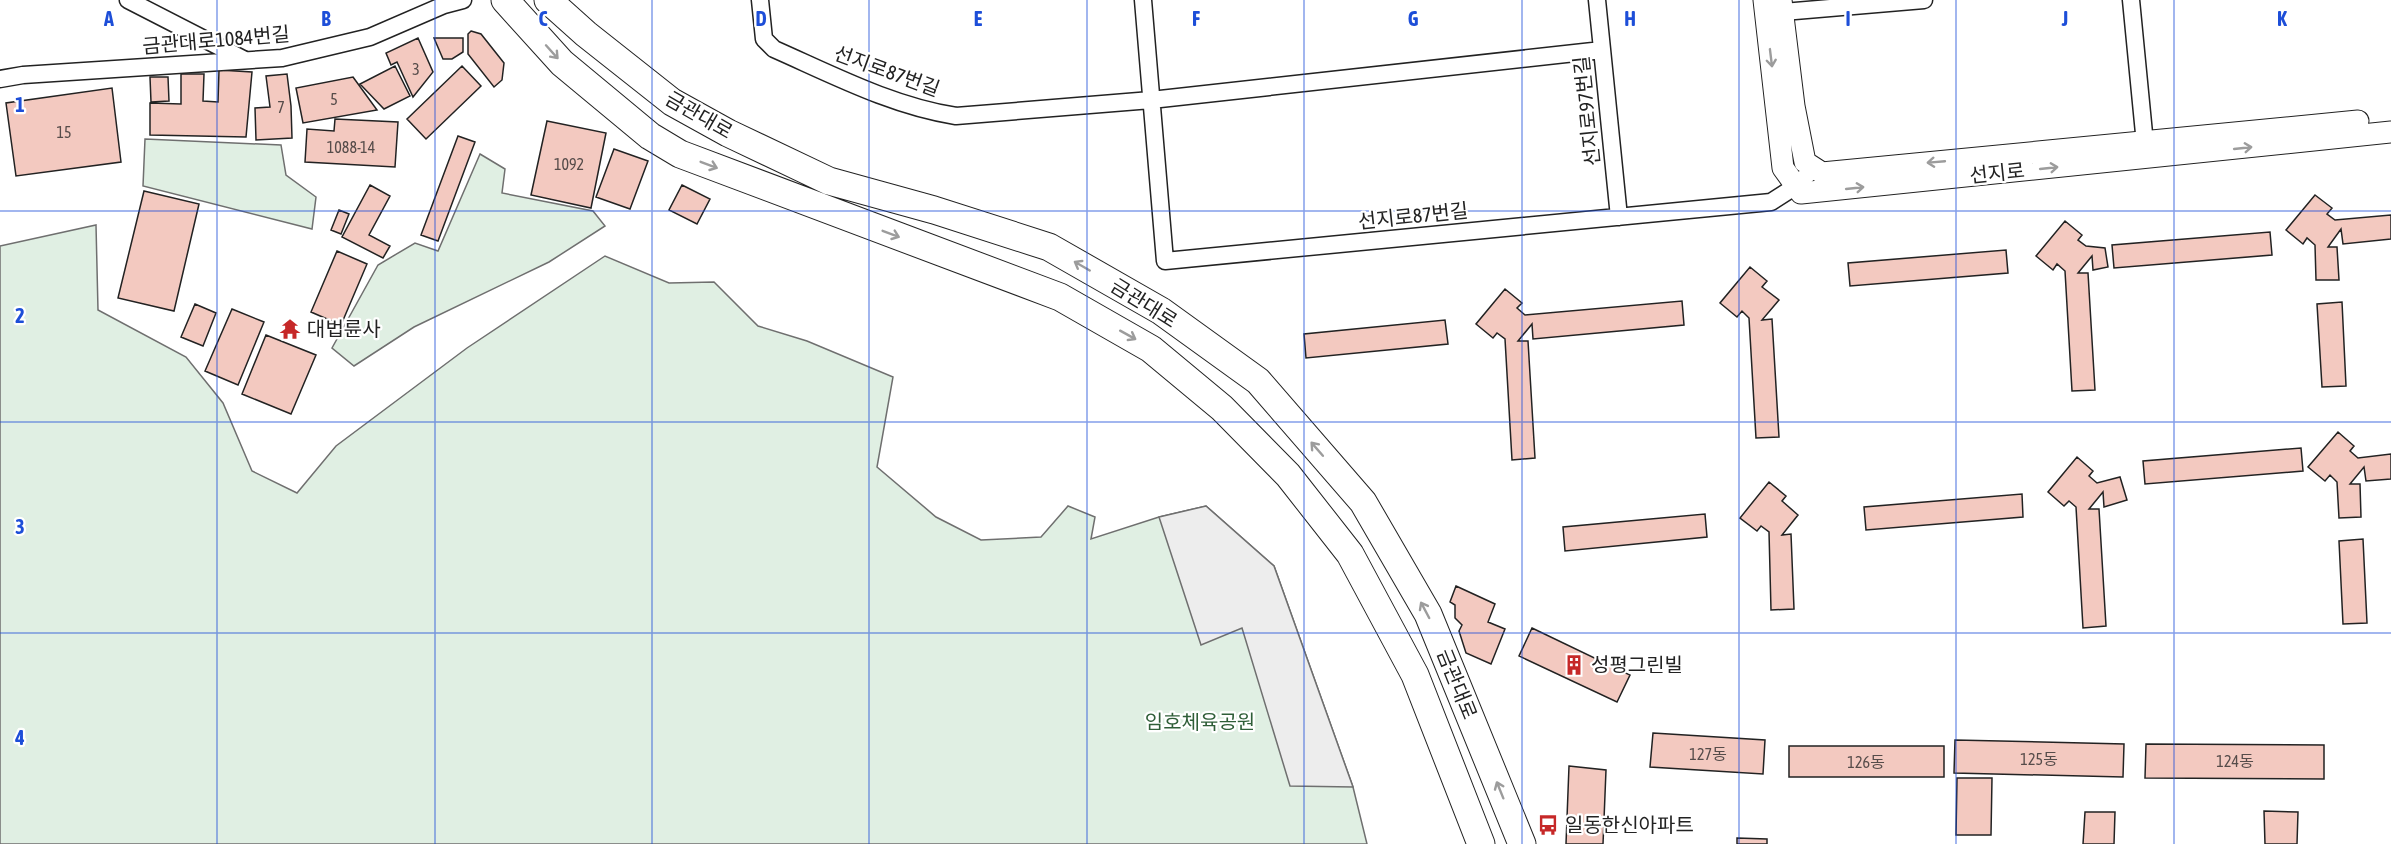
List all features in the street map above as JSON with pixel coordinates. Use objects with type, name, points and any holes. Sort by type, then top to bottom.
[{"type":"main road","name":"금관대로","points":[[505,0],[562,63],[650,136],[680,154],[1060,297],[1151,349],[1222,408],[1288,475],[1350,554],[1415,675],[1480,844]]},
{"type":"main road","name":"금관대로","points":[[548,0],[586,34],[672,102],[728,133],[829,181],[934,210],[1049,247],[1161,311],[1258,381],[1363,502],[1428,614],[1522,844]]},
{"type":"street","points":[[128,0],[245,60]]},
{"type":"street","name":"금관대로1084번길","points":[[0,79],[23,75],[282,58],[370,37],[444,5],[463,0]]},
{"type":"street","name":"선지로87번길","points":[[760,0],[764,39],[774,49],[863,89],[928,111],[956,116],[1151,100],[1602,50]]},
{"type":"street","name":"선지로87번길","points":[[1143,0],[1165,261],[1771,202],[1796,186],[1814,168]]},
{"type":"street","name":"선지로97번길","points":[[1597,0],[1619,217]]},
{"type":"street","points":[[1764,0],[1783,168],[1796,186]]},
{"type":"street","points":[[1814,168],[1805,162],[1794,106],[1782,6],[1924,0]]},
{"type":"street","points":[[2131,0],[2145,150]]},
{"type":"street","name":"선지로","points":[[1796,186],[1801,193],[2391,118]]},
{"type":"street","name":"선지로","points":[[1814,168],[1822,173],[2391,132]]},
{"type":"green space","points":[[145,139],[281,145],[286,175],[316,197],[312,229],[143,186]]},
{"type":"green space","points":[[480,154],[505,169],[502,193],[593,211],[605,226],[549,262],[414,327],[354,366],[332,348],[378,265],[415,243],[438,251]]},
{"type":"green space","name":"임호체육공원","points":[[96,225],[98,310],[186,357],[223,403],[252,471],[297,493],[336,446],[467,348],[605,256],[669,283],[714,282],[758,326],[807,341],[893,377],[877,467],[936,517],[981,540],[1041,537],[1068,506],[1095,517],[1091,539],[1159,517],[1206,506],[1274,566],[1353,787],[1367,844],[0,844],[0,246]]},
{"type":"shaded area","points":[[1206,506],[1274,566],[1353,787],[1290,786],[1242,628],[1201,645],[1159,517]]},
{"type":"building","points":[[471,31],[481,34],[504,63],[502,80],[494,87],[468,54],[468,34]]},
{"type":"building","points":[[418,38],[433,72],[413,97],[397,62],[391,65],[386,53]]},
{"type":"building","points":[[434,38],[463,38],[463,52],[452,59],[443,59]]},
{"type":"building","points":[[395,66],[410,96],[384,109],[360,84]]},
{"type":"building","points":[[462,66],[481,86],[426,139],[407,119]]},
{"type":"building","points":[[219,70],[252,72],[246,137],[150,135],[150,103],[181,104],[181,74],[204,74],[203,101],[218,102]]},
{"type":"building","points":[[287,74],[292,138],[256,140],[255,108],[270,107],[266,76]]},
{"type":"building","points":[[150,77],[168,77],[169,101],[151,102]]},
{"type":"building","points":[[353,77],[377,110],[303,123],[296,88]]},
{"type":"building","points":[[112,88],[121,162],[16,176],[6,103]]},
{"type":"building","points":[[335,119],[398,122],[395,167],[305,162],[307,129],[334,131]]},
{"type":"building","points":[[547,121],[606,133],[591,208],[531,195]]},
{"type":"building","points":[[458,136],[475,142],[438,241],[421,235]]},
{"type":"building","points":[[614,149],[648,161],[630,209],[596,197]]},
{"type":"building","points":[[370,185],[390,196],[369,235],[390,246],[383,258],[342,237]]},
{"type":"building","points":[[682,185],[710,199],[697,224],[669,210]]},
{"type":"building","points":[[144,191],[199,204],[174,311],[118,298]]},
{"type":"building","points":[[2315,195],[2332,208],[2327,214],[2335,220],[2391,215],[2391,239],[2343,244],[2341,229],[2328,247],[2337,247],[2339,280],[2316,280],[2315,245],[2307,238],[2303,244],[2286,230]]},
{"type":"building","points":[[339,210],[349,214],[341,234],[331,230]]},
{"type":"building","points":[[2065,221],[2082,235],[2078,240],[2086,246],[2105,248],[2108,267],[2093,270],[2092,256],[2078,273],[2088,273],[2095,390],[2072,391],[2065,271],[2057,264],[2053,270],[2036,256]]},
{"type":"building","points":[[2270,232],[2272,255],[2114,268],[2112,245]]},
{"type":"building","points":[[2006,250],[2008,273],[1850,286],[1848,263]]},
{"type":"building","points":[[337,251],[367,264],[341,325],[311,312]]},
{"type":"building","points":[[1750,267],[1767,281],[1762,287],[1779,300],[1762,320],[1772,319],[1779,437],[1756,438],[1749,318],[1742,311],[1737,317],[1720,303]]},
{"type":"building","points":[[1505,289],[1522,303],[1517,308],[1525,315],[1682,301],[1684,325],[1533,339],[1532,324],[1518,341],[1528,341],[1535,458],[1512,460],[1505,339],[1497,333],[1493,338],[1476,324]]},
{"type":"building","points":[[2342,302],[2346,386],[2322,387],[2317,304]]},
{"type":"building","points":[[195,304],[216,313],[203,346],[181,337]]},
{"type":"building","points":[[232,309],[264,322],[238,385],[205,371]]},
{"type":"building","points":[[1445,320],[1448,344],[1306,358],[1304,334]]},
{"type":"building","points":[[266,335],[316,355],[291,414],[242,394]]},
{"type":"building","points":[[2338,432],[2354,446],[2350,451],[2358,458],[2391,454],[2391,479],[2366,481],[2364,467],[2350,484],[2360,484],[2361,517],[2339,518],[2337,482],[2330,475],[2325,481],[2308,467]]},
{"type":"building","points":[[2301,448],[2303,471],[2145,484],[2143,461]]},
{"type":"building","points":[[2077,457],[2093,471],[2089,476],[2097,483],[2120,477],[2127,500],[2104,507],[2103,492],[2089,509],[2099,509],[2106,626],[2083,628],[2076,507],[2069,501],[2064,506],[2048,492]]},
{"type":"building","points":[[1769,482],[1786,496],[1782,501],[1798,515],[1782,535],[1791,534],[1794,609],[1771,610],[1769,532],[1761,526],[1757,531],[1740,518]]},
{"type":"building","points":[[2022,494],[2023,517],[1866,530],[1864,507]]},
{"type":"building","points":[[1705,514],[1707,537],[1565,551],[1563,527]]},
{"type":"building","points":[[2363,539],[2367,623],[2343,624],[2339,541]]},
{"type":"building","points":[[1456,586],[1495,604],[1488,622],[1505,629],[1491,664],[1466,653],[1459,631],[1462,625],[1455,618],[1455,605],[1450,602]]},
{"type":"building","name":"성평그린빌","points":[[1532,628],[1630,675],[1617,702],[1519,656]]},
{"type":"building","points":[[1653,733],[1765,740],[1763,774],[1650,767]]},
{"type":"building","points":[[1955,740],[2124,744],[2123,777],[1954,773]]},
{"type":"building","points":[[2146,744],[2324,745],[2324,779],[2145,778]]},
{"type":"building","points":[[1789,746],[1944,746],[1944,777],[1789,777]]},
{"type":"building","points":[[1569,766],[1606,770],[1603,844],[1566,844]]},
{"type":"building","points":[[1957,778],[1992,778],[1991,835],[1956,835]]},
{"type":"building","points":[[2264,811],[2298,812],[2297,844],[2265,844]]},
{"type":"building","points":[[2085,812],[2115,812],[2114,844],[2083,844]]},
{"type":"building","points":[[1737,838],[1767,839],[1767,844],[1737,844]]},
{"type":"place","name":"대법륜사","points":[[290,329]]},
{"type":"place","name":"성평그린빌","points":[[1574,665]]},
{"type":"place","name":"일동한신아파트","points":[[1548,825]]}]
